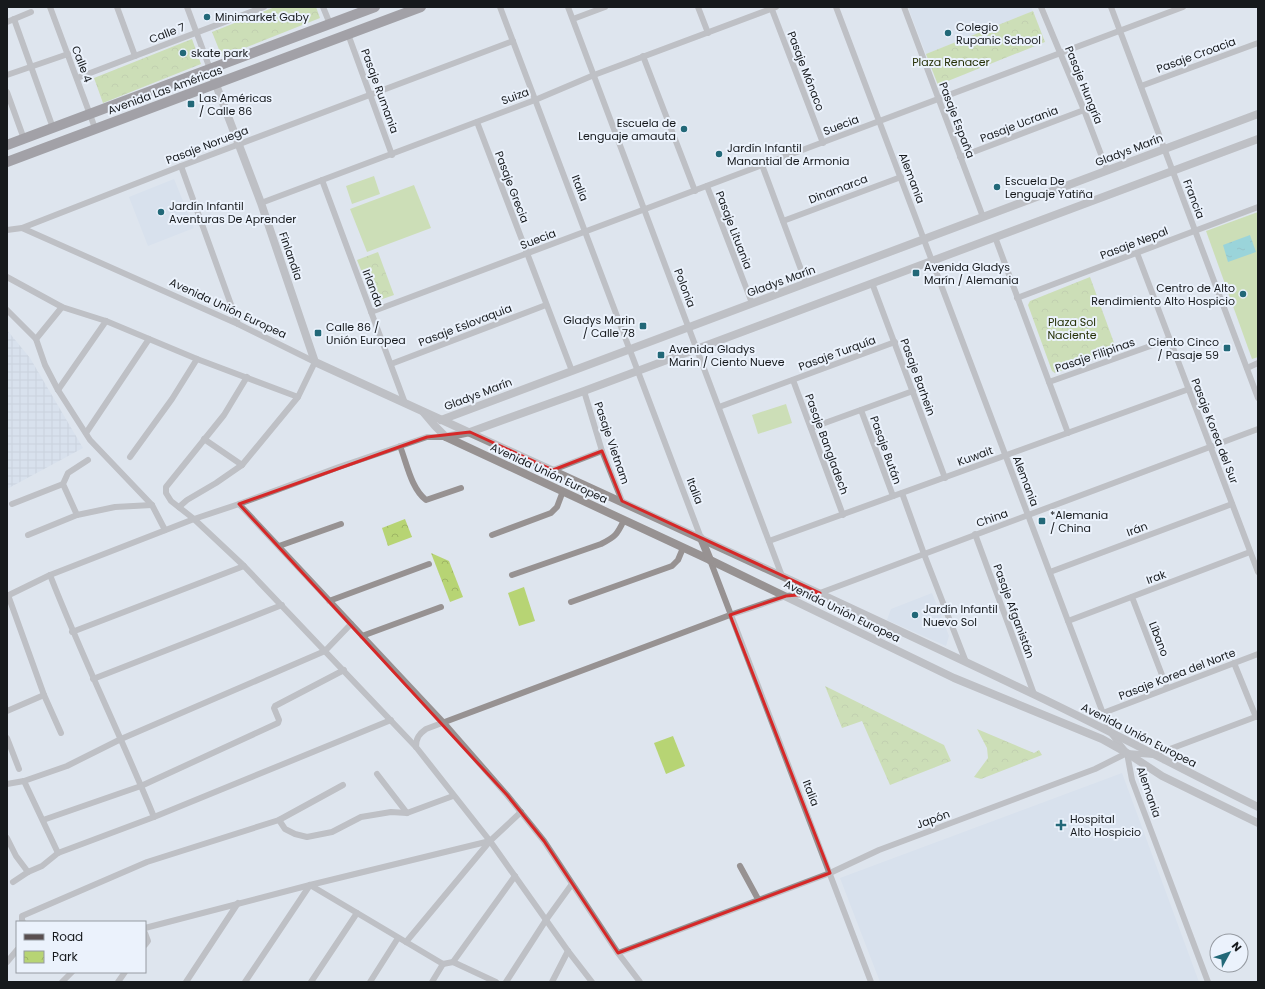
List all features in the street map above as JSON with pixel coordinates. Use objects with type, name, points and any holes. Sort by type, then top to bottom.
[{"type":"main road","name":"Avenida Las Américas","points":[[7,145],[375,7]]},
{"type":"main road","name":"Avenida Las Américas","points":[[7,162],[421,7]]},
{"type":"street","name":"Calle 4","points":[[50,7],[95,128]]},
{"type":"street","points":[[117,7],[135,56]]},
{"type":"street","points":[[187,7],[210,69]]},
{"type":"street","points":[[323,7],[330,24]]},
{"type":"street","name":"Italia","points":[[500,7],[730,615],[871,982]]},
{"type":"street","name":"Polonia","points":[[568,7],[782,576]]},
{"type":"street","points":[[573,18],[604,7]]},
{"type":"street","points":[[698,7],[708,33]]},
{"type":"street","name":"Alemania","points":[[836,7],[1110,732],[1127,753],[1132,780],[1208,982]]},
{"type":"street","name":"Pasaje España","points":[[904,7],[983,217]]},
{"type":"street","name":"Pasaje Hungría","points":[[1041,7],[1107,170]]},
{"type":"street","name":"Francia","points":[[1111,7],[1258,398]]},
{"type":"street","name":"Calle 7","points":[[77,78],[260,8]]},
{"type":"street","name":"Suiza","points":[[261,203],[535,100],[594,74],[773,8]]},
{"type":"street","name":"Pasaje Mónaco","points":[[773,8],[823,143]]},
{"type":"street","name":"Suecia","points":[[371,312],[1180,8]]},
{"type":"street","points":[[7,22],[31,12]]},
{"type":"street","points":[[14,19],[53,128]]},
{"type":"street","name":"Pasaje Rumania","points":[[348,34],[392,155]]},
{"type":"street","name":"Pasaje Noruega","points":[[7,230],[22,228],[238,144],[513,42]]},
{"type":"street","name":"Pasaje Croacia","points":[[1141,86],[1258,43]]},
{"type":"street","points":[[7,75],[68,54]]},
{"type":"street","points":[[643,56],[695,191]]},
{"type":"street","name":"Finlandia","points":[[210,69],[261,203],[315,362]]},
{"type":"street","points":[[7,92],[24,139]]},
{"type":"street","name":"Pasaje Ucrania","points":[[960,157],[1084,110]]},
{"type":"street","name":"Gladys Marín","points":[[427,437],[442,419],[1258,114]]},
{"type":"street","name":"Pasaje Grecia","points":[[477,122],[572,371]]},
{"type":"street","points":[[61,733],[44,695],[8,595],[50,575],[194,519],[427,437],[446,437],[470,432],[584,392],[638,370],[1258,139]]},
{"type":"street","points":[[762,165],[806,283]]},
{"type":"street","points":[[181,166],[238,324]]},
{"type":"street","name":"Dinamarca","points":[[783,221],[901,177]]},
{"type":"street","name":"Irlanda","points":[[322,180],[405,403]]},
{"type":"street","name":"Pasaje Lituania","points":[[707,186],[752,303]]},
{"type":"street","name":"Pasaje Nepal","points":[[1017,298],[1258,207]]},
{"type":"street","name":"Avenida Unión Europea","points":[[22,228],[238,324],[315,362],[622,501],[820,593],[1034,694],[1258,807]]},
{"type":"street","points":[[995,237],[1068,433]]},
{"type":"street","name":"Pasaje Korea del Sur","points":[[1137,252],[1258,572]]},
{"type":"street","points":[[7,277],[62,307],[106,321],[197,359],[298,397]]},
{"type":"street","name":"Pasaje Barhein","points":[[872,283],[945,478]]},
{"type":"street","name":"Pasaje Eslovaquia","points":[[390,364],[546,305]]},
{"type":"street","points":[[36,339],[62,307]]},
{"type":"street","points":[[7,310],[36,339],[58,390],[90,440],[152,505],[166,530]]},
{"type":"street","points":[[58,390],[106,321]]},
{"type":"street","points":[[86,433],[149,339]]},
{"type":"street","name":"Pasaje Filipinas","points":[[1049,382],[1170,339]]},
{"type":"street","name":"Pasaje Turquía","points":[[719,407],[894,342]]},
{"type":"street","points":[[130,457],[168,404],[197,359]]},
{"type":"street","points":[[179,507],[242,465],[298,397],[315,362]]},
{"type":"street","points":[[1247,368],[1258,364]]},
{"type":"street","points":[[247,377],[224,415],[166,487],[166,493],[171,501],[194,519],[244,566],[416,747],[490,841],[568,951],[592,982]]},
{"type":"street","name":"Pasaje Bangladech","points":[[793,380],[843,514]]},
{"type":"street","name":"Kuwait","points":[[769,541],[1189,389]]},
{"type":"street","points":[[811,428],[913,391]]},
{"type":"street","name":"Pasaje Vietnam","points":[[584,392],[602,451],[622,501]]},
{"type":"street","name":"Pasaje Bután","points":[[861,410],[893,496]]},
{"type":"street","name":"Avenida Unión Europea","points":[[422,411],[446,437],[786,596],[954,678],[1102,739],[1127,753],[1162,776],[1258,823]]},
{"type":"street","name":"China","points":[[416,747],[416,739],[426,729],[552,681],[730,615],[786,596],[820,593],[1258,429]]},
{"type":"street","points":[[204,439],[242,465]]},
{"type":"street","points":[[400,446],[415,488],[426,500],[461,488]]},
{"type":"street","points":[[553,470],[602,451]]},
{"type":"street","points":[[12,504],[63,484],[68,473],[88,460]]},
{"type":"street","points":[[63,484],[77,515]]},
{"type":"street","points":[[492,535],[551,513],[557,507],[562,491]]},
{"type":"street","points":[[902,493],[966,662]]},
{"type":"street","points":[[240,504],[444,723],[521,812],[544,841],[618,953],[640,982]]},
{"type":"street","name":"Irán","points":[[1050,572],[1232,504]]},
{"type":"street","points":[[28,535],[77,515],[115,507],[152,505]]},
{"type":"street","points":[[512,575],[601,544],[611,539],[618,533],[624,520]]},
{"type":"street","points":[[279,546],[341,524]]},
{"type":"street","name":"Pasaje Afganistán","points":[[975,534],[1034,694]]},
{"type":"street","points":[[571,602],[666,569],[678,560],[683,548]]},
{"type":"street","name":"Irak","points":[[1068,620],[1250,552]]},
{"type":"street","points":[[329,601],[429,564]]},
{"type":"street","points":[[72,632],[244,566]]},
{"type":"street","points":[[50,575],[72,632],[121,739],[154,817]]},
{"type":"street","name":"Líbano","points":[[1132,596],[1167,688]]},
{"type":"street","points":[[93,679],[282,605]]},
{"type":"street","points":[[362,636],[441,607]]},
{"type":"street","points":[[7,784],[24,781],[67,766],[121,739],[325,651],[351,624]]},
{"type":"street","name":"Pasaje Korea del Norte","points":[[1103,713],[1258,654]]},
{"type":"street","points":[[1127,753],[1154,755],[1257,717],[1234,663]]},
{"type":"street","points":[[43,820],[141,786],[278,723],[279,720],[274,708],[275,706],[344,670]]},
{"type":"street","points":[[7,711],[44,695]]},
{"type":"street","points":[[13,882],[28,872],[42,866],[58,853],[154,817],[391,720]]},
{"type":"street","points":[[7,738],[19,769]]},
{"type":"street","name":"Japón","points":[[618,953],[830,873],[879,850],[1095,769],[1127,753]]},
{"type":"street","points":[[377,774],[407,813]]},
{"type":"street","points":[[24,781],[58,853]]},
{"type":"street","points":[[22,921],[22,916],[147,862],[279,820],[343,786]]},
{"type":"street","points":[[279,820],[285,829],[295,834],[307,837],[332,832],[361,817],[391,812],[407,813],[454,796]]},
{"type":"street","points":[[406,942],[490,841],[521,812]]},
{"type":"street","points":[[7,838],[16,856],[28,872]]},
{"type":"street","points":[[146,928],[238,903],[490,841]]},
{"type":"street","points":[[740,866],[758,899]]},
{"type":"street","points":[[453,962],[515,876]]},
{"type":"street","points":[[506,982],[546,920],[572,884]]},
{"type":"street","points":[[310,885],[443,964],[453,962],[496,982]]},
{"type":"street","points":[[245,982],[310,885]]},
{"type":"street","points":[[186,982],[238,903]]},
{"type":"street","points":[[311,982],[357,913]]},
{"type":"street","points":[[370,982],[398,938]]},
{"type":"street","points":[[7,962],[16,951]]},
{"type":"street","points":[[552,982],[568,951]]},
{"type":"street","points":[[432,982],[443,964]]},
{"type":"street","points":[[62,982],[69,973]]},
{"type":"street","points":[[118,982],[124,973]]},
{"type":"highlighted area","points":[[470,432],[553,470],[602,451],[622,501],[820,593],[786,596],[730,615],[830,873],[618,953],[544,841],[507,795],[239,504],[427,437]]},
{"type":"shaded area","name":"Colegio Rupanic School","points":[[908,7],[1031,7],[1033,11],[926,54]]},
{"type":"shaded area","name":"Jardín Infantil Aventuras De Aprender","points":[[174,179],[194,228],[148,246],[129,197]]},
{"type":"shaded area","points":[[7,330],[30,358],[83,448],[7,489]]},
{"type":"shaded area","name":"Jardín Infantil Nuevo Sol","points":[[932,593],[949,636],[946,646],[887,620],[891,609]]},
{"type":"shaded area","name":"Hospital Alto Hospicio","points":[[1122,773],[1199,982],[880,982],[840,878]]},
{"type":"green space","points":[[275,7],[316,7],[320,18],[222,57],[212,32]]},
{"type":"green space","name":"Plaza Renacer","points":[[1033,11],[1045,42],[938,85],[926,54]]},
{"type":"green space","points":[[192,39],[201,64],[103,103],[94,78]]},
{"type":"green space","points":[[374,176],[380,194],[352,204],[346,186]]},
{"type":"green space","points":[[414,185],[431,228],[367,252],[350,209]]},
{"type":"green space","name":"Centro de Alto Rendimiento Alto Hospicio","points":[[1258,212],[1258,357],[1252,359],[1206,231]]},
{"type":"green space","points":[[378,252],[394,295],[374,302],[357,260]]},
{"type":"green space","name":"Plaza Sol Naciente","points":[[1090,277],[1117,351],[1055,373],[1052,371],[1028,305],[1030,301]]},
{"type":"green space","points":[[786,404],[792,423],[758,434],[752,415]]},
{"type":"green space","points":[[405,519],[412,537],[388,546],[382,528]]},
{"type":"green space","points":[[431,553],[449,561],[463,597],[450,602]]},
{"type":"green space","points":[[524,587],[535,621],[519,626],[508,593]]},
{"type":"green space","points":[[825,686],[944,745],[951,761],[890,785],[862,721],[842,728]]},
{"type":"green space","points":[[977,729],[1034,753],[1039,750],[1042,755],[981,779],[974,777],[988,758],[987,748]]},
{"type":"green space","points":[[673,736],[685,766],[666,774],[654,743]]},
{"type":"water","points":[[1250,235],[1256,252],[1228,262],[1223,245]]},
{"type":"place","name":"Minimarket Gaby","points":[[207,17]]},
{"type":"place","name":"Colegio Rupanic School","points":[[948,33]]},
{"type":"place","name":"skate park","points":[[183,53]]},
{"type":"place","name":"Las Américas / Calle 86","points":[[191,104]]},
{"type":"place","name":"Escuela de Lenguaje amauta","points":[[684,129]]},
{"type":"place","name":"Jardín Infantil Manantial de Armonia","points":[[719,154]]},
{"type":"place","name":"Escuela De Lenguaje Yatiña","points":[[997,187]]},
{"type":"place","name":"Jardín Infantil Aventuras De Aprender","points":[[161,212]]},
{"type":"place","name":"Avenida Gladys Marín / Alemania","points":[[916,273]]},
{"type":"place","name":"Centro de Alto Rendimiento Alto Hospicio","points":[[1243,294]]},
{"type":"place","name":"Gladys Marin / Calle 78","points":[[643,326]]},
{"type":"place","name":"Calle 86 / Unión Europea","points":[[318,333]]},
{"type":"place","name":"Ciento Cinco / Pasaje 59","points":[[1227,348]]},
{"type":"place","name":"Avenida Gladys Marin / Ciento Nueve","points":[[661,355]]},
{"type":"place","name":"*Alemania / China","points":[[1042,521]]},
{"type":"place","name":"Jardín Infantil Nuevo Sol","points":[[915,615]]},
{"type":"place","name":"Hospital Alto Hospicio","points":[[1061,825]]}]
